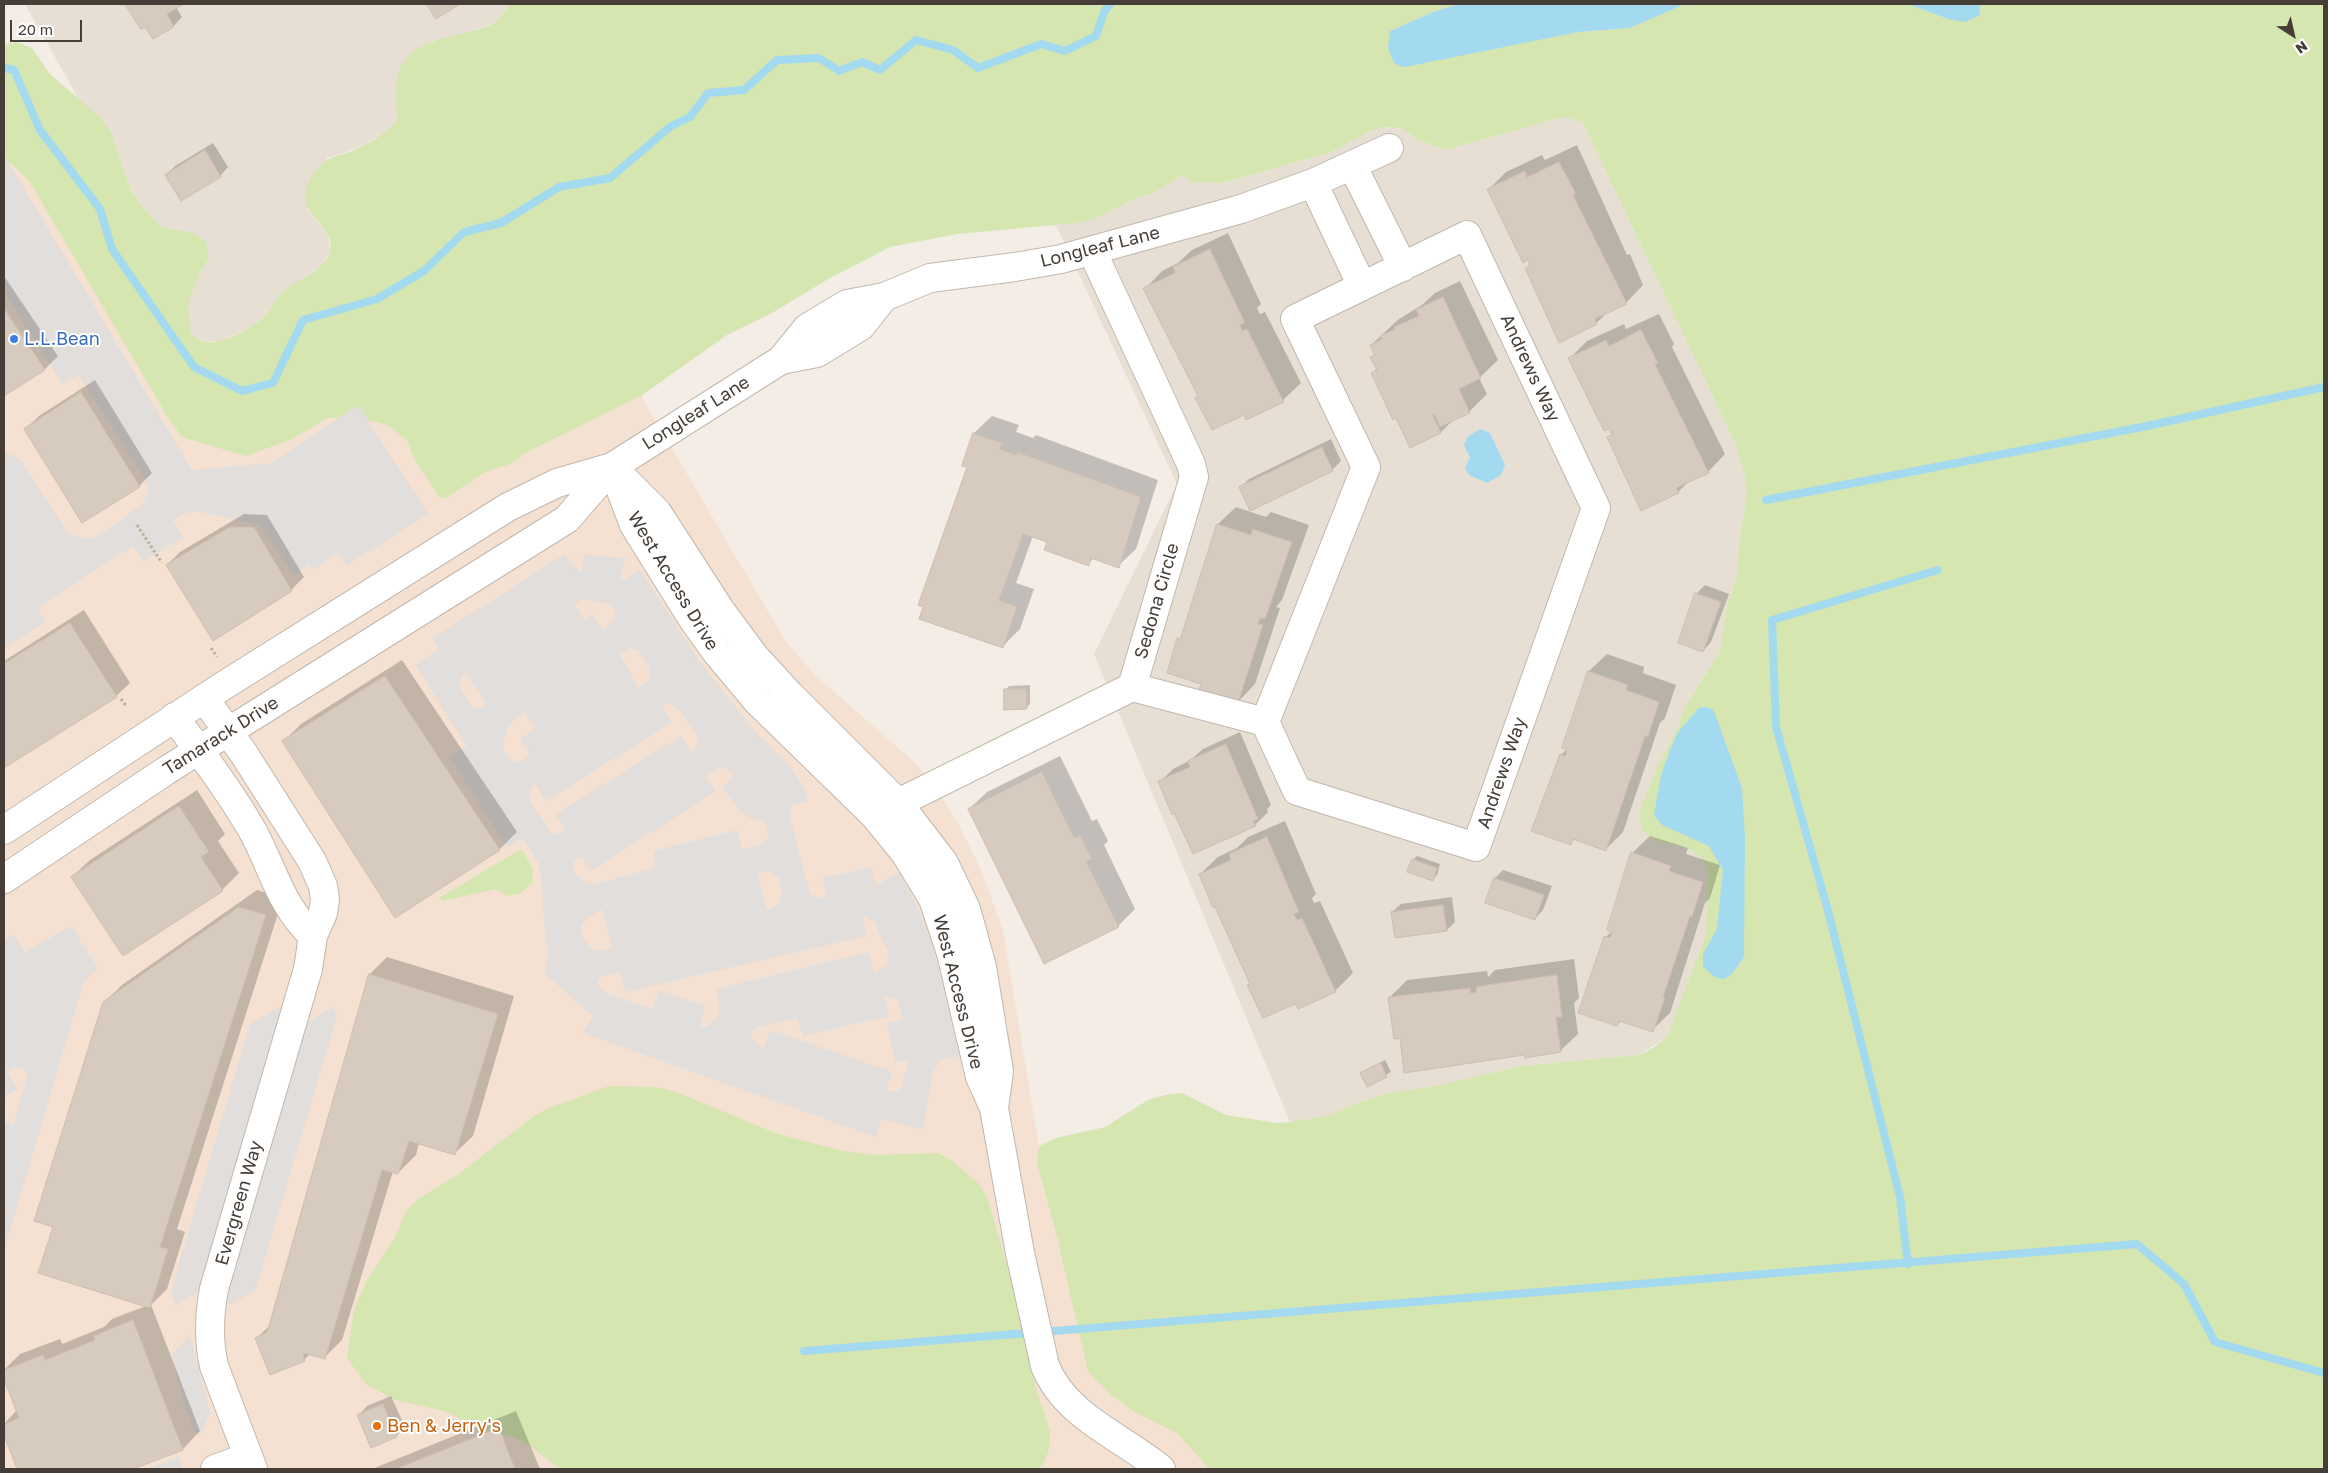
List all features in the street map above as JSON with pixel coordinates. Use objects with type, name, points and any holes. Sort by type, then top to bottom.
[{"type":"street","name":"Longleaf Lane","points":[[612,467],[781,360],[817,353],[861,326],[884,297],[930,278],[1024,266],[1092,251],[1241,209],[1313,183],[1389,148]]},
{"type":"street","points":[[1352,165],[1402,267]]},
{"type":"street","points":[[1313,183],[1362,286]]},
{"type":"street","name":"Andrews Way","points":[[1467,235],[1596,508],[1476,847],[1298,791],[1265,722],[1366,468],[1295,319],[1402,267],[1467,235]]},
{"type":"street","name":"Sedona Circle","points":[[1092,251],[1191,464],[1194,477],[1132,687]]},
{"type":"street","points":[[4,830],[174,717],[419,563],[535,493],[557,483],[612,467]]},
{"type":"street","name":"Tamarack Drive","points":[[4,879],[198,750],[567,520],[612,467]]},
{"type":"street","name":"West Access Drive","points":[[612,467],[657,512],[721,610],[755,657],[790,695],[898,802],[944,863],[963,901],[973,930],[987,992],[1000,1071],[994,1108]]},
{"type":"street","name":"West Access Drive","points":[[612,467],[634,524],[692,618],[717,653],[758,702],[874,815],[916,869],[940,916],[951,952],[980,1077],[994,1108],[1020,1253],[1043,1359],[1052,1382],[1070,1403],[1157,1468]]},
{"type":"street","points":[[419,563],[440,598]]},
{"type":"street","points":[[874,815],[1132,687],[1265,722]]},
{"type":"street","name":"Evergreen Way","points":[[204,698],[228,731],[306,852],[321,879],[324,893],[324,906],[313,936],[308,969],[214,1289],[210,1309],[210,1348],[214,1366],[251,1463]]},
{"type":"street","points":[[174,717],[253,832],[287,906],[313,936]]},
{"type":"street","points":[[215,1469],[251,1463]]},
{"type":"path","points":[[137,525],[162,563]]},
{"type":"path","points":[[211,648],[217,657]]},
{"type":"path","points":[[121,699],[127,707]]},
{"type":"shaded area","points":[[30,4],[510,4],[494,23],[448,39],[432,41],[399,72],[397,122],[384,133],[358,148],[327,158],[308,210],[328,235],[330,251],[322,265],[284,291],[265,316],[253,326],[222,341],[206,342],[191,335],[188,304],[200,272],[209,258],[193,233],[162,227],[150,216],[131,191],[111,132],[102,119],[81,103],[26,6]]},
{"type":"shaded area","points":[[1568,117],[1583,123],[1736,445],[1745,477],[1747,493],[1739,542],[1738,574],[1727,605],[1720,651],[1684,709],[1679,725],[1656,769],[1638,816],[1643,831],[1656,841],[1687,848],[1700,856],[1708,870],[1706,934],[1667,1037],[1639,1055],[1520,1066],[1441,1085],[1389,1093],[1357,1103],[1327,1116],[1290,1122],[1094,654],[1177,484],[1056,225],[1094,219],[1139,197],[1154,193],[1182,175],[1224,183],[1331,152],[1372,130],[1387,127],[1403,129],[1416,139],[1445,150]]},
{"type":"shaded area","points":[[4,155],[192,470],[272,463],[358,405],[428,514],[347,565],[338,553],[313,570],[309,565],[294,576],[260,525],[196,511],[183,514],[173,520],[183,537],[144,562],[133,546],[39,606],[39,611],[45,622],[4,648],[4,452],[20,459],[67,531],[75,536],[92,538],[107,530],[143,504],[148,492],[147,482],[79,375],[62,384],[4,291]]},
{"type":"shaded area","points":[[4,163],[10,163],[24,174],[33,187],[292,439],[328,418],[373,421],[389,426],[408,442],[413,457],[448,497],[485,472],[510,464],[531,450],[641,396],[786,642],[815,675],[913,761],[934,785],[959,825],[983,874],[1003,931],[1039,1146],[1037,1163],[1058,1241],[1136,1413],[1178,1434],[1209,1469],[4,1469]]},
{"type":"shaded area","points":[[565,554],[579,572],[582,571],[584,554],[626,559],[620,576],[624,580],[640,570],[699,661],[752,728],[792,769],[804,789],[808,801],[792,805],[789,814],[810,894],[818,898],[826,897],[823,878],[871,867],[876,885],[900,873],[918,909],[934,949],[959,1056],[940,1060],[933,1072],[923,1129],[881,1119],[876,1137],[583,1032],[593,1016],[544,973],[549,953],[546,943],[541,876],[538,862],[523,838],[507,847],[449,756],[467,746],[415,665],[439,649],[433,638]],"holes":[[[585,599],[609,604],[615,612],[615,618],[604,631],[593,615],[584,620],[574,604]],[[631,648],[640,652],[650,668],[650,678],[639,688],[619,654]],[[466,673],[486,704],[483,707],[477,708],[470,704],[460,689],[459,681],[463,674]],[[666,703],[676,706],[697,734],[698,743],[693,752],[681,736],[555,815],[565,829],[563,833],[552,834],[529,799],[532,786],[536,784],[546,801],[672,722],[663,708],[663,705]],[[525,712],[536,728],[520,739],[530,755],[515,763],[504,752],[504,738],[509,725]],[[720,768],[727,769],[734,775],[723,788],[739,810],[748,817],[765,822],[770,834],[762,844],[742,849],[737,830],[653,851],[655,868],[595,884],[587,883],[574,873],[573,864],[577,857],[582,857],[591,871],[716,791],[706,776]],[[772,872],[779,879],[782,895],[778,905],[766,911],[758,873]],[[602,909],[612,948],[597,951],[590,948],[582,936],[581,927],[585,919]],[[863,916],[874,921],[888,952],[887,963],[881,970],[874,972],[868,952],[716,989],[720,1008],[717,1017],[710,1025],[704,1027],[700,1025],[706,1006],[659,990],[652,1009],[608,994],[599,987],[597,982],[600,977],[620,973],[625,992],[866,936]],[[884,997],[892,997],[898,1001],[903,1019],[887,1024],[895,1062],[908,1060],[909,1062],[901,1087],[897,1091],[886,1091],[892,1072],[771,1030],[763,1049],[752,1039],[751,1032],[758,1027],[797,1018],[803,1036],[889,1016]]]},
{"type":"shaded area","points":[[71,926],[98,968],[84,981],[4,1251],[4,1122],[14,1124],[27,1077],[26,1071],[20,1067],[13,1068],[7,1072],[17,1089],[4,1097],[4,940],[14,934],[25,952]]},
{"type":"shaded area","points":[[280,1007],[311,1020],[333,1007],[337,1016],[255,1291],[231,1304],[197,1293],[176,1305],[171,1295],[178,1267],[250,1024]]},
{"type":"shaded area","points":[[190,1335],[210,1413],[200,1435],[195,1432],[184,1405],[172,1355]]},
{"type":"shaded area","points":[[178,1457],[183,1469],[147,1469]]},
{"type":"green space","points":[[510,4],[1459,4],[1433,12],[1390,31],[1578,32],[1630,28],[1685,4],[1908,4],[1948,19],[1980,8],[1980,4],[2324,4],[2324,1469],[1209,1469],[1178,1434],[1136,1413],[1110,1394],[1088,1371],[1058,1241],[1037,1163],[1039,1146],[1056,1138],[1105,1127],[1148,1100],[1165,1095],[1182,1093],[1226,1115],[1277,1123],[1290,1122],[1327,1116],[1357,1103],[1389,1093],[1441,1085],[1520,1066],[1639,1055],[1653,1048],[1667,1037],[1706,934],[1708,870],[1700,856],[1687,848],[1656,841],[1643,831],[1638,816],[1656,769],[1679,725],[1684,709],[1720,651],[1727,605],[1738,574],[1739,542],[1747,493],[1745,477],[1736,445],[1583,123],[1568,117],[1445,150],[1416,139],[1403,129],[1387,127],[1372,130],[1331,152],[1223,183],[1192,182],[1182,175],[1154,193],[1139,197],[1094,219],[1077,223],[957,234],[890,247],[830,278],[772,313],[727,335],[641,396],[531,450],[510,464],[485,472],[448,497],[440,498],[413,457],[408,442],[389,426],[373,421],[328,418],[292,439],[246,456],[182,437],[167,416],[33,187],[23,174],[10,163],[4,163],[4,45],[16,42],[32,48],[50,74],[102,119],[111,132],[131,191],[150,216],[162,227],[194,233],[206,242],[209,258],[200,272],[188,304],[191,335],[203,341],[212,342],[229,338],[255,324],[266,315],[285,290],[323,264],[330,251],[330,242],[327,233],[310,211],[306,202],[306,192],[310,180],[326,160],[364,145],[397,122],[397,84],[399,72],[405,60],[426,44],[492,24]]},
{"type":"green space","points":[[521,849],[533,868],[532,883],[521,893],[508,896],[496,889],[443,901],[439,898]]},
{"type":"green space","points":[[609,1086],[657,1087],[673,1091],[778,1134],[843,1151],[874,1155],[938,1153],[952,1161],[977,1182],[986,1195],[991,1210],[1018,1305],[1035,1385],[1050,1432],[1049,1449],[1043,1465],[1036,1469],[561,1469],[523,1441],[507,1435],[490,1433],[444,1411],[395,1400],[366,1384],[347,1358],[354,1310],[367,1280],[394,1239],[407,1210],[418,1199],[459,1174],[534,1116],[549,1108]]},
{"type":"water","points":[[1459,4],[1685,4],[1630,28],[1578,32],[1410,66],[1402,67],[1394,63],[1388,48],[1390,31],[1433,12]]},
{"type":"water","points":[[1908,4],[1980,4],[1979,16],[1964,22],[1948,19]]},
{"type":"water","points":[[1481,429],[1490,433],[1505,465],[1501,475],[1487,483],[1469,475],[1465,468],[1470,457],[1464,445],[1468,436]]},
{"type":"water","points":[[1706,707],[1712,709],[1715,714],[1742,788],[1745,838],[1744,957],[1731,975],[1724,979],[1716,978],[1703,967],[1703,954],[1717,929],[1723,870],[1709,846],[1662,825],[1654,815],[1661,775],[1678,732],[1699,708]]},
{"type":"building","points":[[125,4],[182,5],[167,14],[174,27],[153,39],[145,27],[141,29]]},
{"type":"building","points":[[427,4],[460,4],[436,19]]},
{"type":"building","points":[[205,150],[221,177],[181,201],[165,175]]},
{"type":"building","points":[[1559,162],[1576,194],[1573,195],[1627,304],[1595,319],[1597,324],[1559,343],[1525,268],[1530,266],[1528,260],[1523,263],[1487,189],[1525,171],[1527,177]]},
{"type":"building","points":[[1210,249],[1245,323],[1240,325],[1242,331],[1247,329],[1284,402],[1246,420],[1244,415],[1212,430],[1195,398],[1198,396],[1143,288],[1175,273],[1173,267]]},
{"type":"building","points":[[1443,297],[1481,378],[1459,389],[1470,413],[1440,427],[1435,415],[1433,415],[1441,433],[1410,448],[1396,418],[1393,420],[1371,373],[1377,370],[1370,357],[1375,355],[1370,345],[1382,339],[1380,336],[1395,329],[1394,327],[1419,316],[1416,310]]},
{"type":"building","name":"L.L.Bean","points":[[4,308],[45,370],[4,396]]},
{"type":"building","points":[[1641,330],[1658,363],[1655,364],[1709,473],[1676,488],[1679,493],[1641,511],[1607,437],[1612,435],[1609,429],[1604,431],[1568,358],[1606,340],[1609,346]]},
{"type":"building","points":[[81,392],[140,487],[82,523],[24,429]]},
{"type":"building","points":[[973,433],[1002,443],[1000,449],[1016,455],[1017,452],[1141,497],[1119,568],[1091,558],[1089,566],[1044,550],[1047,542],[1023,534],[999,600],[1017,607],[1003,648],[919,619],[923,607],[918,605],[967,467],[962,466]]},
{"type":"building","points":[[1322,447],[1333,471],[1250,511],[1239,487]]},
{"type":"building","points":[[1217,524],[1251,535],[1252,529],[1292,542],[1265,619],[1260,618],[1258,624],[1263,625],[1238,703],[1199,690],[1201,684],[1167,673],[1177,638],[1180,639]]},
{"type":"building","points":[[230,527],[254,527],[292,591],[213,641],[166,565]]},
{"type":"building","points":[[1695,593],[1721,602],[1703,652],[1678,643]]},
{"type":"building","points":[[70,623],[117,697],[4,768],[4,664]]},
{"type":"building","points":[[1588,671],[1628,685],[1626,690],[1659,702],[1648,737],[1645,736],[1606,851],[1573,839],[1571,845],[1531,831],[1560,754],[1565,756],[1567,750],[1562,748]]},
{"type":"building","points":[[385,676],[500,850],[395,918],[282,741]]},
{"type":"building","points":[[1004,689],[1026,689],[1027,709],[1004,710]]},
{"type":"building","points":[[1226,744],[1258,819],[1253,821],[1256,826],[1193,854],[1174,813],[1172,815],[1158,781],[1190,767],[1188,761]]},
{"type":"building","points":[[1042,772],[1074,838],[1080,835],[1092,859],[1086,862],[1119,927],[1044,964],[968,809]]},
{"type":"building","points":[[179,806],[209,852],[201,857],[223,891],[123,956],[71,877]]},
{"type":"building","points":[[1267,837],[1299,912],[1294,914],[1297,920],[1302,918],[1336,992],[1298,1009],[1295,1004],[1263,1018],[1247,985],[1250,984],[1215,907],[1213,908],[1199,874],[1231,860],[1229,854]]},
{"type":"building","points":[[1631,852],[1671,866],[1669,871],[1703,882],[1663,997],[1665,998],[1653,1032],[1619,1021],[1617,1026],[1578,1013],[1604,936],[1610,938],[1612,932],[1607,930]]},
{"type":"building","points":[[1412,859],[1437,868],[1433,881],[1407,872]]},
{"type":"building","points":[[1494,878],[1544,895],[1535,920],[1485,903]]},
{"type":"building","points":[[1443,905],[1447,931],[1395,938],[1391,912]]},
{"type":"building","points":[[239,907],[266,915],[160,1247],[168,1249],[150,1308],[38,1273],[53,1227],[34,1221],[103,1002]]},
{"type":"building","points":[[369,974],[498,1014],[455,1155],[409,1141],[398,1174],[382,1170],[325,1359],[303,1353],[305,1361],[270,1375],[255,1338],[267,1332]]},
{"type":"building","points":[[1557,975],[1562,1017],[1556,1017],[1561,1052],[1525,1058],[1524,1055],[1404,1073],[1400,1038],[1394,1039],[1388,997],[1470,988],[1470,993],[1477,992],[1476,987]]},
{"type":"building","points":[[1381,1063],[1387,1077],[1367,1087],[1360,1073]]},
{"type":"building","points":[[133,1320],[183,1450],[133,1469],[17,1469],[4,1435],[4,1424],[19,1418],[4,1379],[4,1370],[43,1355],[45,1360],[95,1340],[94,1336]]},
{"type":"building","name":"Ben & Jerry's","points":[[383,1404],[397,1437],[371,1448],[357,1415]]},
{"type":"building","points":[[499,1428],[515,1469],[396,1469]]},
{"type":"waterway","points":[[4,68],[14,70],[40,130],[100,209],[112,249],[194,367],[242,391],[273,383],[303,320],[377,299],[424,271],[464,232],[501,223],[559,187],[610,178],[671,126],[690,117],[708,93],[744,90],[777,60],[819,58],[839,71],[862,62],[880,70],[916,40],[953,50],[978,68],[1041,44],[1065,51],[1096,36],[1104,12],[1110,4]]},
{"type":"waterway","points":[[1766,500],[2147,426],[2324,387]]},
{"type":"waterway","points":[[1908,1264],[1900,1197],[1827,907],[1776,727],[1772,620],[1938,570]]},
{"type":"waterway","points":[[804,1351],[2137,1244],[2184,1284],[2215,1342],[2324,1373]]},
{"type":"place","name":"L.L.Bean","points":[[14,339]]},
{"type":"place","name":"Ben & Jerry's","points":[[377,1426]]}]
